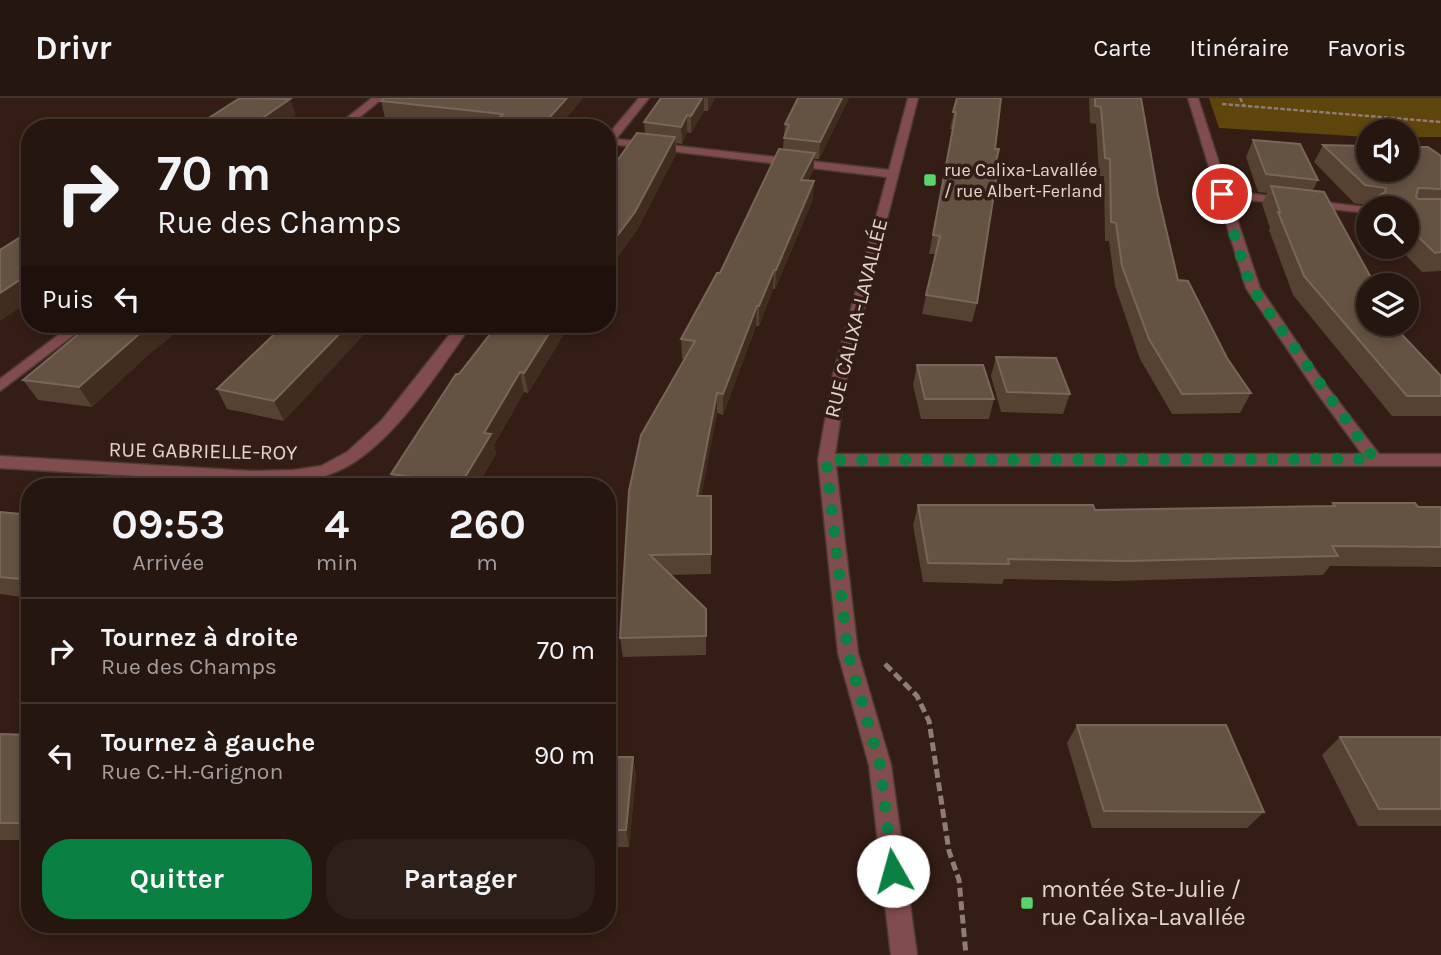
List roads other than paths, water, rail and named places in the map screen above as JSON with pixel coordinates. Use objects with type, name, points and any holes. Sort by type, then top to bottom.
[{"type":"street","points":[[351,119],[378,98]]},
{"type":"street","points":[[616,132],[644,98]]},
{"type":"street","name":"RUE CALIXA-LAVALLÉE","points":[[904,955],[880,765],[848,653],[826,460],[827,436],[840,375],[913,98]]},
{"type":"street","points":[[1193,98],[1246,273],[1258,297],[1374,459]]},
{"type":"street","points":[[616,143],[893,174]]},
{"type":"street","points":[[1222,194],[1356,208]]},
{"type":"street","points":[[0,386],[69,333]]},
{"type":"street","name":"RUE GABRIELLE-ROY","points":[[0,462],[251,477],[284,478],[316,473],[346,461],[366,446],[415,390],[459,333]]},
{"type":"street","points":[[826,460],[1441,460]]},
{"type":"place","name":"rue Calixa-Lavallée / rue Albert-Ferland","points":[[930,180]]},
{"type":"place","name":"montée Ste-Julie / rue Calixa-Lavallée","points":[[1027,903]]}]
